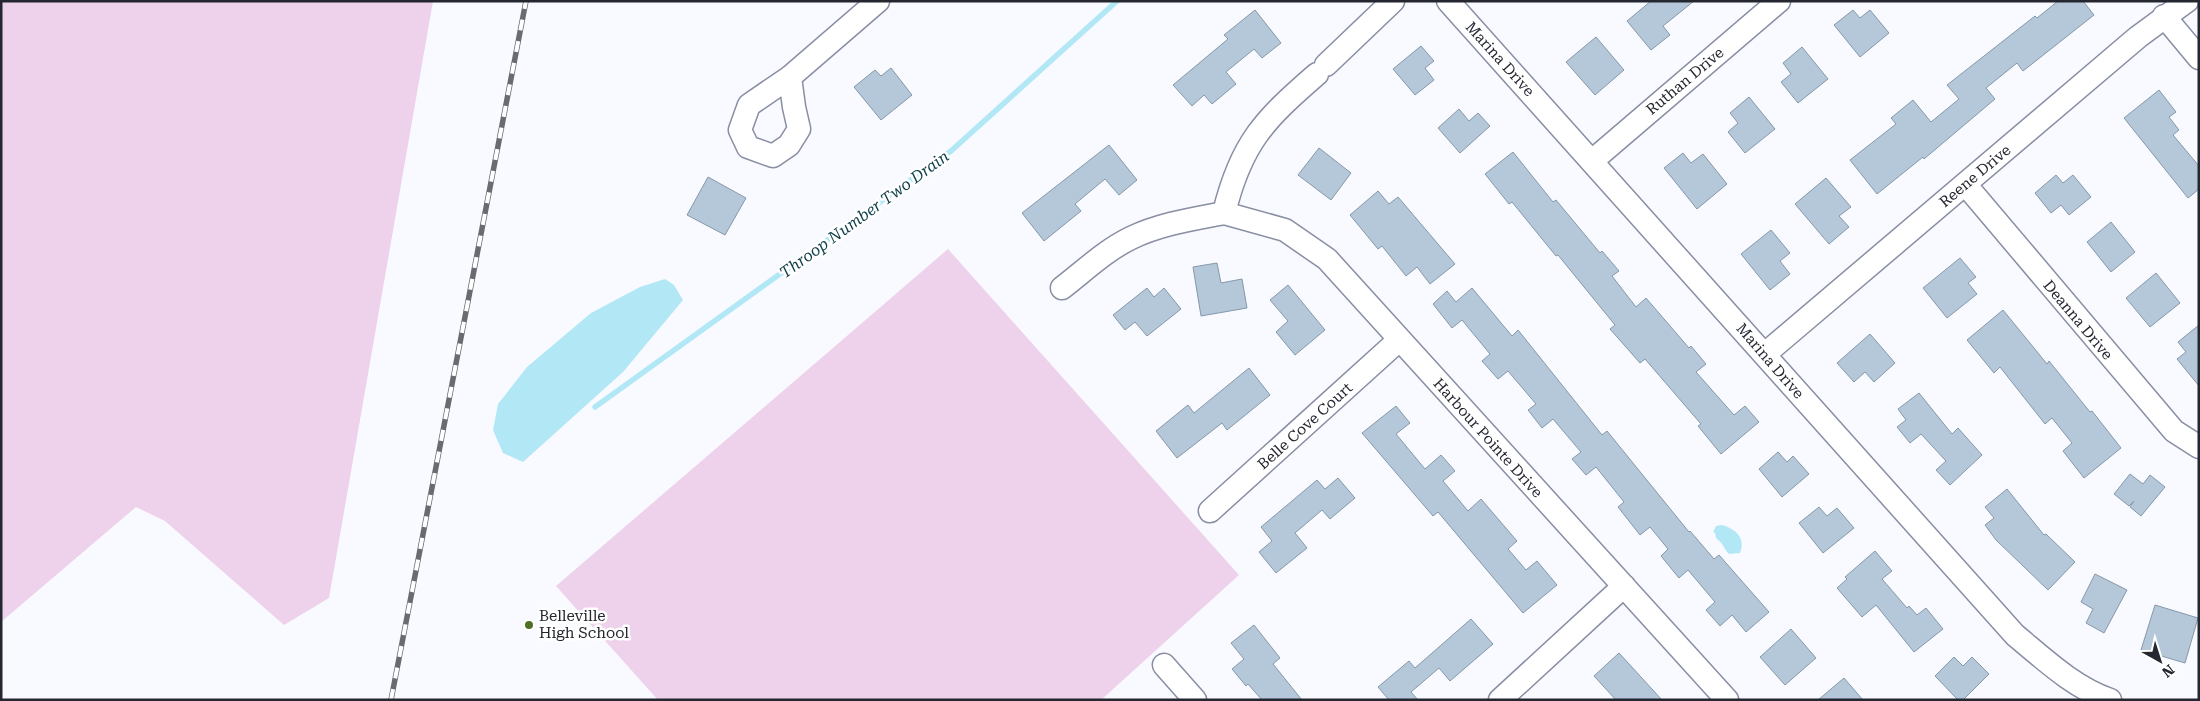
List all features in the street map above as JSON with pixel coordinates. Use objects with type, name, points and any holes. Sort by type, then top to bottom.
[{"type":"street","points":[[790,78],[878,1]]},
{"type":"street","points":[[1062,288],[1102,256],[1131,238],[1174,222],[1224,213],[1230,187],[1243,155],[1260,129],[1277,108],[1321,70],[1393,1]]},
{"type":"street","name":"Marina Drive","points":[[1448,1],[2015,635],[2060,673],[2095,695],[2110,700]]},
{"type":"street","name":"Ruthan Drive","points":[[1592,161],[1779,1]]},
{"type":"street","name":"Reene Drive","points":[[1765,354],[2164,16],[2187,1]]},
{"type":"street","points":[[2164,16],[2199,58]]},
{"type":"street","name":"Deanna Drive","points":[[1965,184],[2174,431],[2199,447]]},
{"type":"street","name":"Harbour Pointe Drive","points":[[1224,213],[1285,230],[1327,259],[1727,700]]},
{"type":"street","name":"Belle Cove Court","points":[[1210,511],[1399,340]]},
{"type":"street","points":[[1500,700],[1624,586]]},
{"type":"street","points":[[1164,665],[1195,700]]},
{"type":"shaded area","points":[[1,1],[433,1],[329,598],[284,625],[165,521],[136,507],[1,622]]},
{"type":"shaded area","points":[[948,249],[1239,575],[1101,700],[658,700],[556,586]]},
{"type":"water","points":[[665,279],[674,285],[683,300],[623,372],[523,462],[503,453],[493,430],[498,404],[527,367],[591,313],[640,287]]},
{"type":"water","points":[[1722,525],[1732,529],[1741,539],[1742,548],[1740,553],[1729,554],[1716,538],[1713,532],[1716,526]]},
{"type":"building","points":[[1651,1],[1694,1],[1663,26],[1670,35],[1651,50],[1627,21]]},
{"type":"building","points":[[2058,1],[2083,1],[2094,15],[2023,71],[2017,63],[1986,88],[1995,99],[1924,159],[1923,157],[1877,194],[1850,160],[1896,124],[1891,118],[1913,100],[1931,122],[1959,99],[1947,85],[2035,16],[2037,18]]},
{"type":"building","points":[[1255,10],[1281,43],[1262,58],[1254,49],[1226,72],[1236,84],[1212,104],[1204,95],[1192,106],[1173,85],[1228,39],[1224,35]]},
{"type":"building","points":[[1853,10],[1860,18],[1870,10],[1889,33],[1860,57],[1834,25]]},
{"type":"building","points":[[1596,37],[1624,70],[1595,95],[1566,62]]},
{"type":"building","points":[[1421,46],[1434,61],[1425,68],[1434,80],[1415,95],[1393,69]]},
{"type":"building","points":[[1802,47],[1828,79],[1798,103],[1781,82],[1791,74],[1783,63]]},
{"type":"building","points":[[891,68],[912,95],[881,120],[854,87],[875,70],[881,76]]},
{"type":"building","points":[[2159,90],[2176,112],[2169,117],[2179,130],[2173,135],[2199,166],[2199,189],[2188,198],[2124,118]]},
{"type":"building","points":[[1749,97],[1775,129],[1745,153],[1728,132],[1738,123],[1730,113]]},
{"type":"building","points":[[1459,109],[1469,121],[1478,113],[1490,126],[1460,153],[1438,128]]},
{"type":"building","points":[[1109,145],[1137,180],[1119,195],[1105,179],[1075,204],[1081,211],[1044,241],[1022,213]]},
{"type":"building","points":[[1319,148],[1351,173],[1331,200],[1298,175]]},
{"type":"building","points":[[1513,152],[1553,202],[1556,200],[1600,253],[1602,251],[1619,271],[1612,276],[1636,307],[1646,298],[1689,348],[1691,346],[1706,364],[1696,372],[1734,415],[1745,406],[1759,422],[1721,454],[1698,426],[1701,424],[1645,359],[1640,363],[1610,329],[1615,325],[1558,255],[1556,256],[1512,202],[1509,204],[1485,174]]},
{"type":"building","points":[[1683,153],[1691,163],[1703,154],[1727,184],[1697,209],[1664,168]]},
{"type":"building","points":[[2056,175],[2063,183],[2073,175],[2091,197],[2069,215],[2061,205],[2051,213],[2035,193]]},
{"type":"building","points":[[708,177],[746,198],[725,235],[687,215]]},
{"type":"building","points":[[1826,178],[1851,207],[1839,216],[1849,227],[1829,244],[1795,204]]},
{"type":"building","points":[[1378,191],[1389,204],[1398,197],[1455,264],[1430,284],[1417,267],[1406,276],[1382,246],[1378,249],[1350,215]]},
{"type":"building","points":[[2111,222],[2135,252],[2111,272],[2087,242]]},
{"type":"building","points":[[1771,230],[1790,253],[1780,261],[1790,274],[1770,290],[1741,254]]},
{"type":"building","points":[[1960,258],[1976,277],[1968,283],[1977,294],[1947,318],[1923,288]]},
{"type":"building","points":[[1217,263],[1221,283],[1242,279],[1247,308],[1201,316],[1193,267]]},
{"type":"building","points":[[2156,273],[2180,303],[2150,327],[2126,298]]},
{"type":"building","points":[[1288,285],[1325,330],[1295,355],[1276,332],[1288,321],[1270,300]]},
{"type":"building","points":[[1147,288],[1154,297],[1164,288],[1181,309],[1147,336],[1135,322],[1125,330],[1113,315]]},
{"type":"building","points":[[1472,288],[1512,336],[1518,330],[1602,435],[1607,431],[1689,532],[1714,559],[1719,555],[1769,612],[1746,632],[1732,615],[1720,626],[1706,610],[1715,602],[1688,570],[1679,578],[1661,556],[1668,549],[1650,527],[1640,535],[1618,507],[1624,502],[1596,467],[1586,475],[1572,459],[1581,452],[1553,419],[1542,428],[1528,410],[1536,404],[1508,371],[1498,379],[1482,361],[1490,354],[1462,320],[1452,328],[1433,304],[1447,291],[1456,302]]},
{"type":"building","points":[[2003,310],[2047,364],[2049,361],[2090,412],[2092,411],[2121,448],[2084,478],[2063,451],[2072,443],[2052,418],[2045,424],[2000,367],[1994,373],[1967,340]]},
{"type":"building","points":[[2199,325],[2199,386],[2177,359],[2186,352],[2178,342]]},
{"type":"building","points":[[1870,334],[1895,363],[1874,382],[1865,372],[1854,382],[1837,363]]},
{"type":"building","points":[[1249,368],[1270,395],[1227,430],[1222,423],[1177,458],[1156,431],[1188,405],[1194,413]]},
{"type":"building","points":[[1919,393],[1952,434],[1958,428],[1982,455],[1950,485],[1936,470],[1946,461],[1921,434],[1910,443],[1897,427],[1906,420],[1898,409]]},
{"type":"building","points":[[1396,406],[1410,423],[1396,434],[1425,469],[1441,455],[1455,471],[1443,481],[1468,511],[1481,499],[1517,541],[1508,549],[1526,570],[1537,561],[1557,585],[1523,613],[1438,512],[1433,516],[1362,433]]},
{"type":"building","points":[[1778,452],[1787,462],[1793,456],[1809,474],[1782,497],[1759,469]]},
{"type":"building","points":[[2130,474],[2143,484],[2150,475],[2165,487],[2141,516],[2130,507],[2134,501],[2129,506],[2114,494]]},
{"type":"building","points":[[1338,478],[1355,498],[1330,519],[1322,510],[1295,533],[1307,548],[1276,573],[1259,552],[1272,541],[1261,527],[1317,480],[1325,489]]},
{"type":"building","points":[[2007,489],[2044,535],[2046,534],[2075,562],[2048,590],[1996,540],[1985,525],[1994,518],[1985,507]]},
{"type":"building","points":[[1819,507],[1827,516],[1837,508],[1854,528],[1823,553],[1799,523]]},
{"type":"building","points":[[1875,551],[1892,571],[1882,579],[1907,608],[1909,606],[1917,615],[1926,608],[1943,629],[1914,652],[1876,605],[1862,617],[1837,588],[1847,579],[1845,577]]},
{"type":"building","points":[[2095,574],[2127,590],[2104,633],[2086,623],[2093,609],[2081,602]]},
{"type":"building","points":[[2155,605],[2198,618],[2185,663],[2141,650]]},
{"type":"building","points":[[1471,619],[1493,644],[1450,681],[1439,668],[1411,692],[1418,700],[1389,700],[1378,687],[1409,661],[1415,668]]},
{"type":"building","points":[[1254,625],[1280,658],[1273,664],[1302,700],[1262,700],[1248,684],[1246,686],[1232,669],[1244,659],[1231,643]]},
{"type":"building","points":[[1791,629],[1816,658],[1785,685],[1760,657]]},
{"type":"building","points":[[1619,653],[1662,700],[1616,700],[1594,676]]},
{"type":"building","points":[[1954,657],[1963,666],[1972,657],[1989,674],[1963,700],[1958,700],[1935,676]]},
{"type":"building","points":[[1844,678],[1863,700],[1818,700]]},
{"type":"waterway","name":"Throop Number Two Drain","points":[[595,407],[951,151],[1117,1]]},
{"type":"railway","points":[[391,700],[526,1]]},
{"type":"place","name":"Belleville High School","points":[[529,625]]}]
